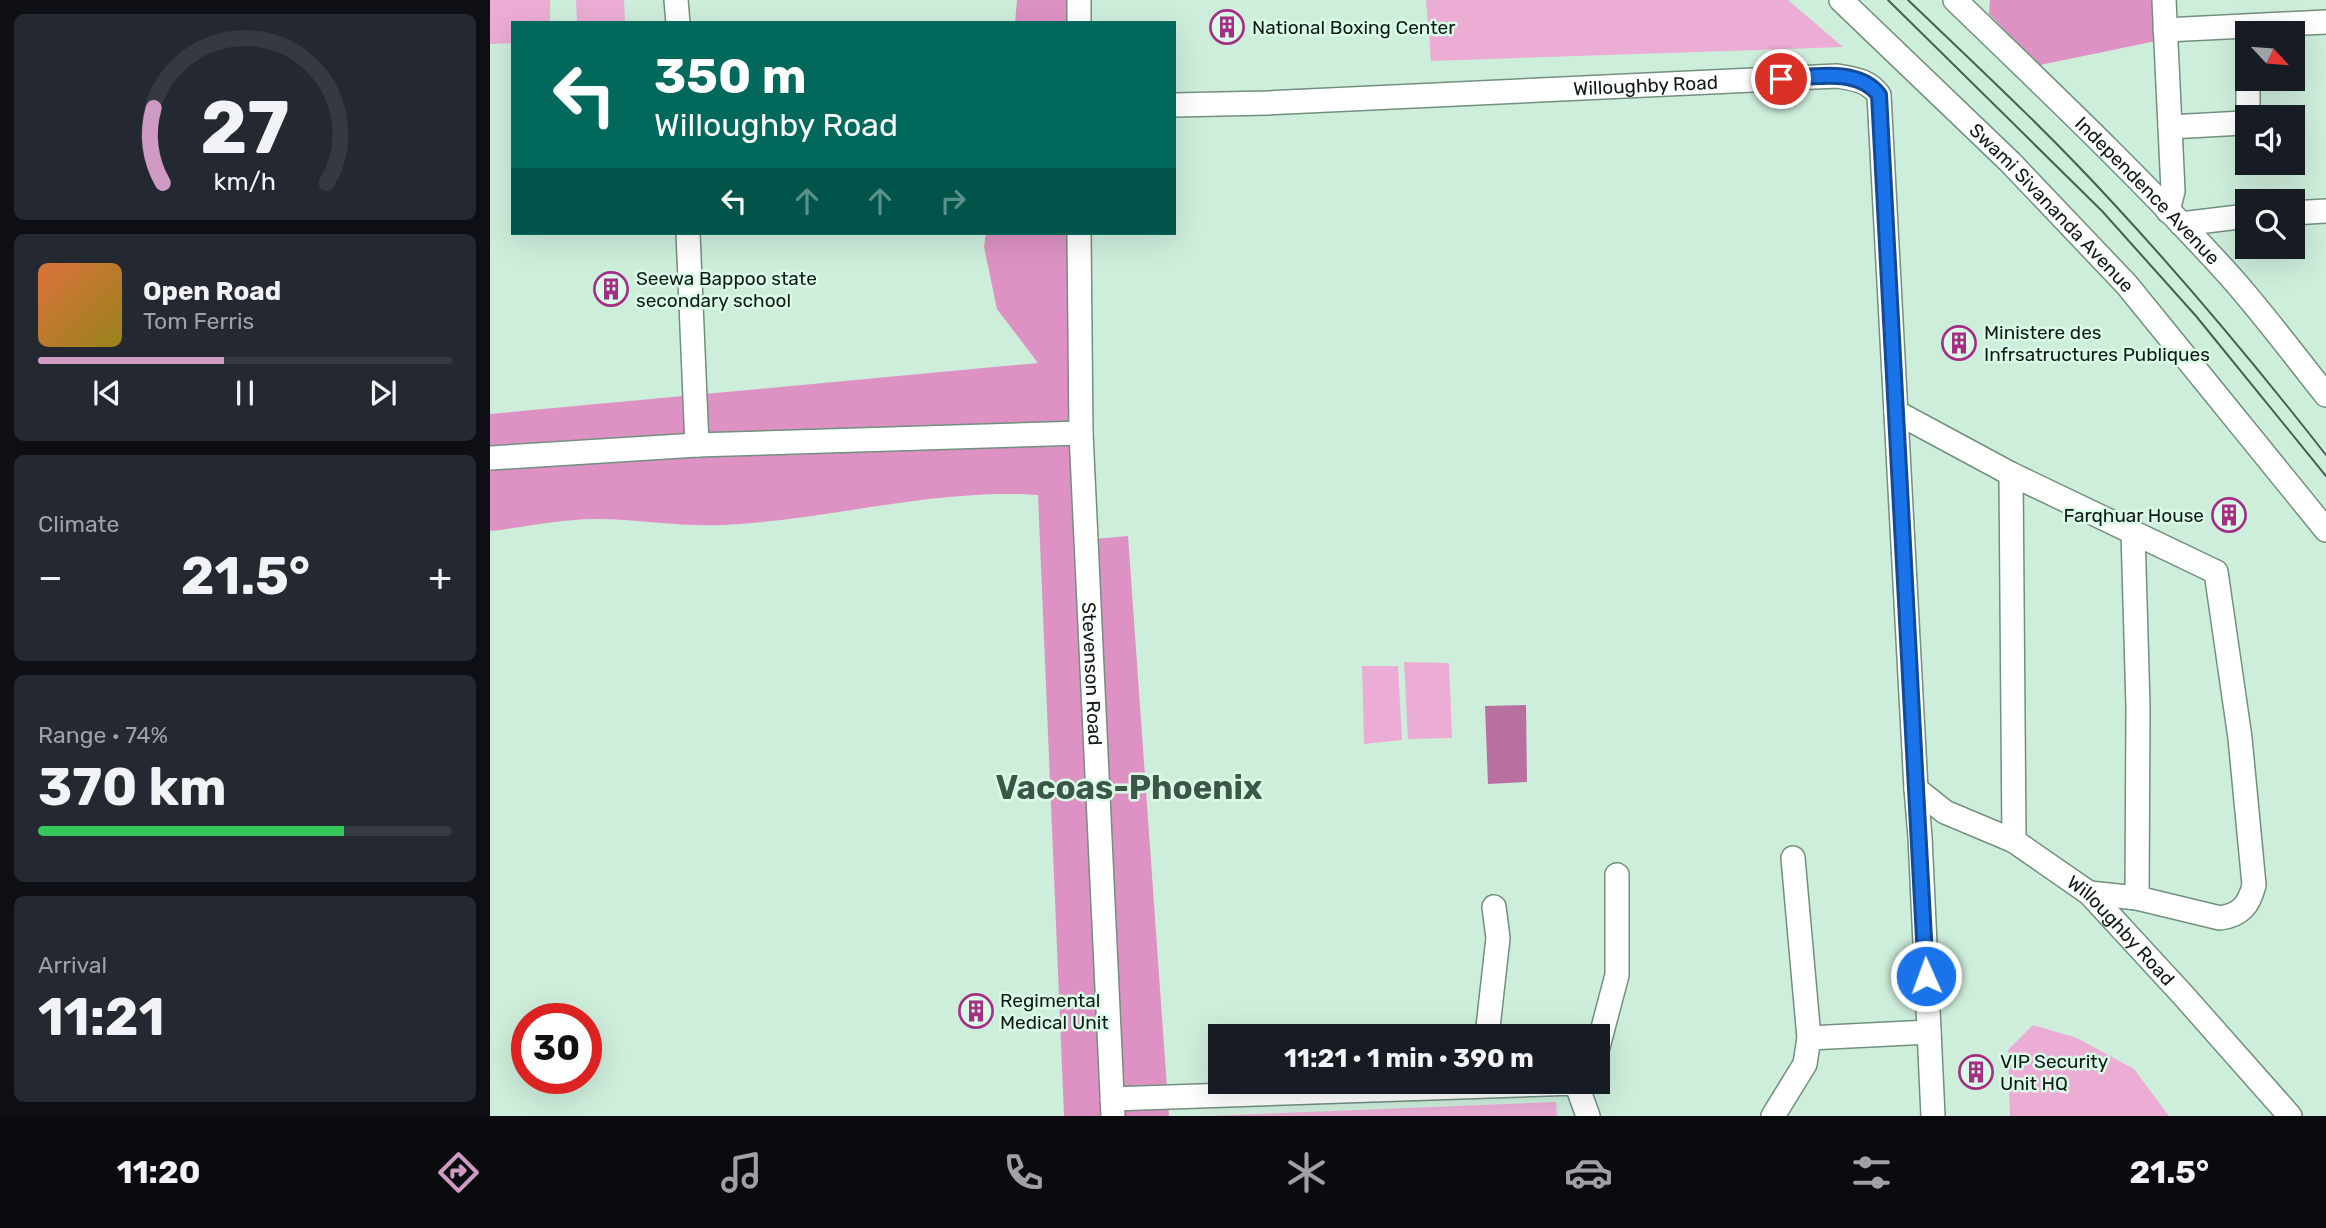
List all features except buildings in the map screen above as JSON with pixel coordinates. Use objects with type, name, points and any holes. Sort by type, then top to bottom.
[{"type":"street","points":[[676,0],[678,21]]},
{"type":"street","points":[[1079,0],[1079,21]]},
{"type":"street","name":"Swami Sivananda Avenue","points":[[1841,0],[2010,162],[2127,285],[2326,530]]},
{"type":"street","name":"Independence Avenue","points":[[1955,0],[2073,114],[2231,277],[2326,395]]},
{"type":"street","points":[[2164,0],[2175,218],[2235,216]]},
{"type":"street","points":[[2165,30],[2326,22]]},
{"type":"street","name":"Willoughby Road","points":[[1176,105],[1836,76],[1858,79],[1872,86],[1879,95],[1933,1116]]},
{"type":"street","points":[[2170,127],[2235,123]]},
{"type":"street","points":[[2305,212],[2326,211]]},
{"type":"street","points":[[688,235],[697,445]]},
{"type":"street","name":"Stevenson Road","points":[[1079,235],[1081,433],[1113,1108]]},
{"type":"street","points":[[1896,412],[2011,474],[2216,572],[2240,738],[2254,885],[2246,907],[2233,916],[2220,918],[2137,898],[2088,893]]},
{"type":"street","points":[[490,458],[697,445],[1081,433]]},
{"type":"street","points":[[2011,474],[2014,841]]},
{"type":"street","points":[[2133,532],[2138,707],[2137,898]]},
{"type":"street","name":"Willoughby Road","points":[[1916,789],[1945,812],[2014,841],[2088,893],[2290,1116]]},
{"type":"street","points":[[1920,837],[1931,826],[1948,821],[1956,820],[1980,826]]},
{"type":"street","points":[[1773,1116],[1805,1064],[1809,1038],[1793,858]]},
{"type":"street","points":[[1604,1024],[1617,975],[1617,875]]},
{"type":"street","points":[[1488,1024],[1499,938],[1493,907]]},
{"type":"street","points":[[1809,1038],[1928,1032]]},
{"type":"street","points":[[1113,1108],[1331,1094]]},
{"type":"street","points":[[1584,1094],[1588,1116]]},
{"type":"shaded area","points":[[490,0],[550,0],[550,21],[511,21],[511,43],[490,44]]},
{"type":"shaded area","points":[[576,0],[624,0],[625,21],[577,21]]},
{"type":"shaded area","points":[[1017,0],[1072,0],[1071,21],[1015,21]]},
{"type":"shaded area","points":[[1426,0],[1788,0],[1843,47],[1431,61]]},
{"type":"shaded area","points":[[1990,0],[2154,0],[2156,41],[2040,65],[1989,14]]},
{"type":"shaded area","points":[[986,235],[1068,235],[1083,540],[1128,536],[1169,1116],[1064,1116],[1038,495],[959,496],[724,525],[588,519],[490,531],[490,414],[1038,363],[997,309],[984,247]]},
{"type":"shaded area","points":[[1404,662],[1449,663],[1452,738],[1408,739]]},
{"type":"shaded area","points":[[1362,666],[1398,666],[1402,740],[1364,744]]},
{"type":"shaded area","points":[[1526,705],[1527,782],[1488,784],[1485,706]]},
{"type":"shaded area","points":[[2033,1025],[2077,1038],[2134,1069],[2169,1116],[2010,1116],[2008,1050]]},
{"type":"shaded area","points":[[1556,1102],[1557,1116],[1208,1116]]},
{"type":"tram line","points":[[1888,0],[2102,211],[2196,316],[2326,476]]},
{"type":"tram line","points":[[1908,0],[2038,125],[2113,203],[2222,326],[2326,455]]},
{"type":"place","name":"National Boxing Center","points":[[1227,27]]},
{"type":"place","name":"Seewa Bappoo state secondary school","points":[[611,289]]},
{"type":"place","name":"Ministere des Infrsatructures Publiques","points":[[1959,343]]},
{"type":"place","name":"Farqhuar House","points":[[2229,515]]},
{"type":"place","name":"Regimental Medical Unit","points":[[976,1011]]},
{"type":"place","name":"VIP Security Unit HQ","points":[[1976,1072]]},
{"type":"district","name":"Vacoas-Phoenix","points":[[1129,787]]},
{"type":"route","points":[[1781,79],[1836,76],[1858,79],[1872,86],[1879,95],[1881,107],[1926,976]]}]
